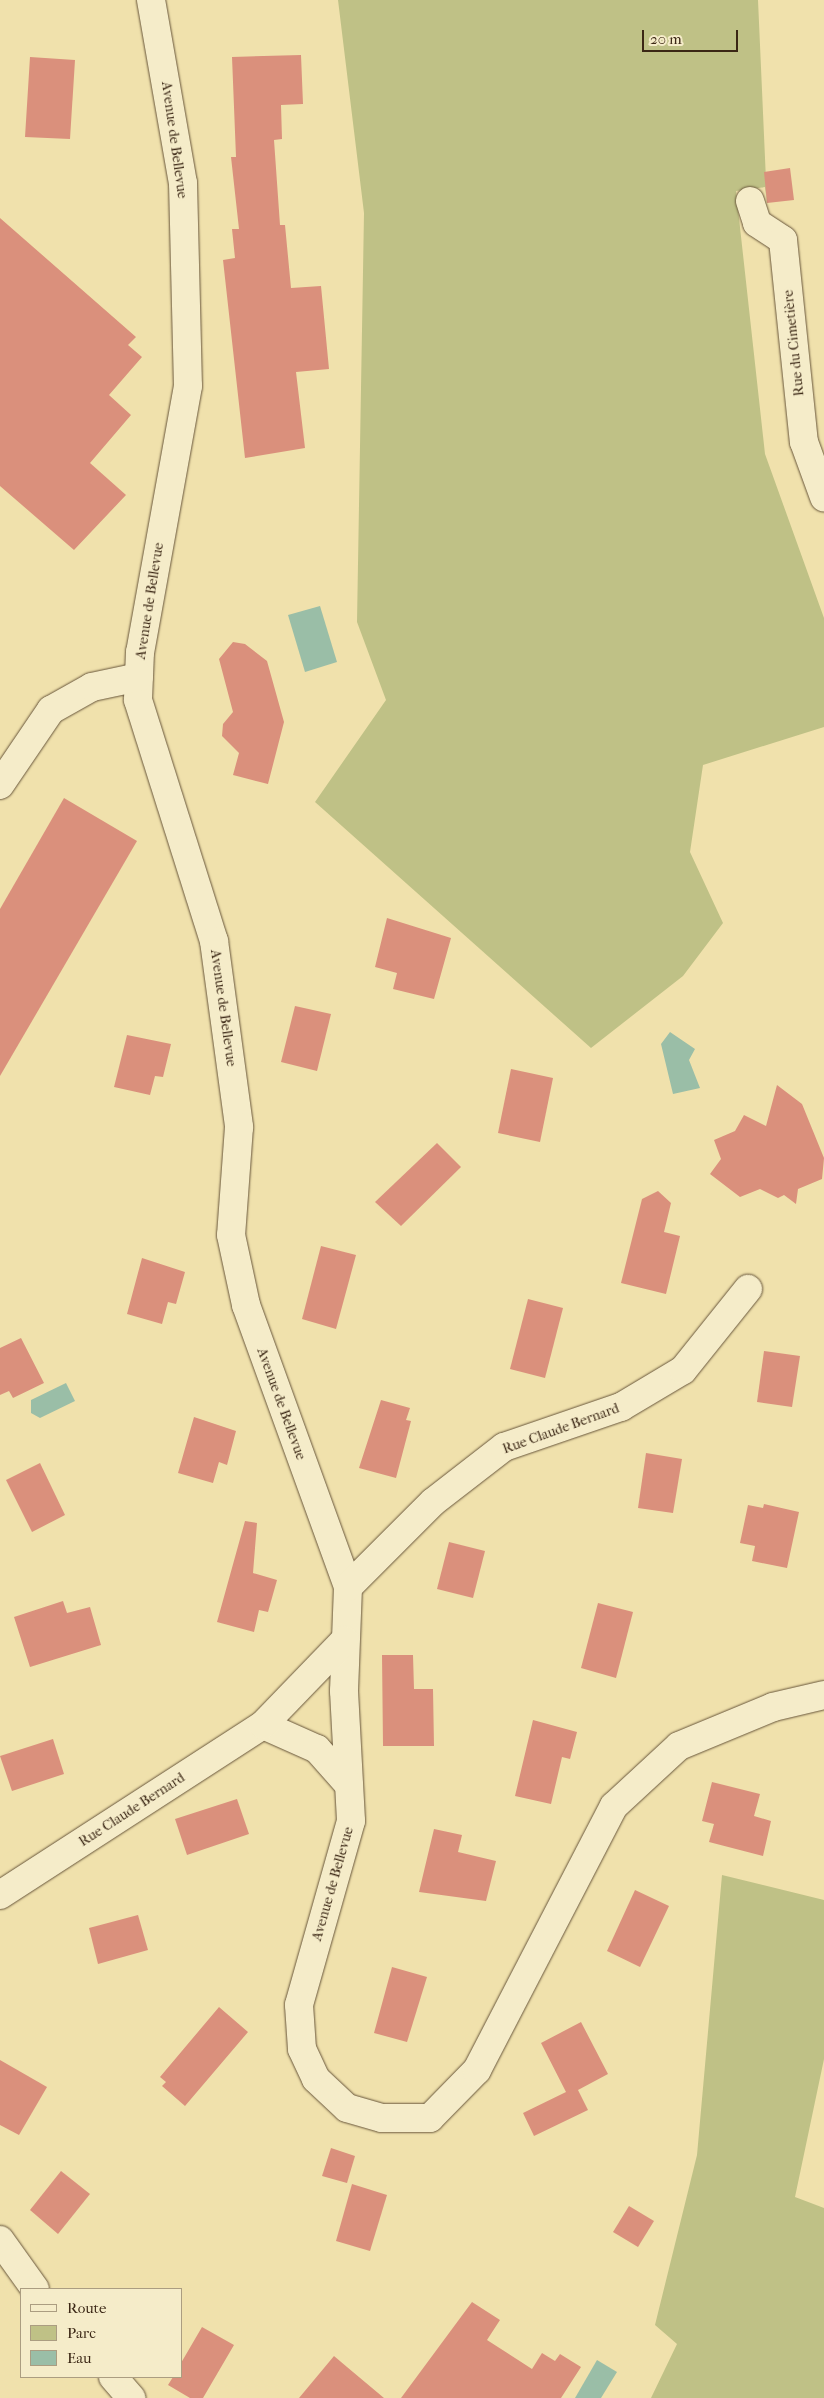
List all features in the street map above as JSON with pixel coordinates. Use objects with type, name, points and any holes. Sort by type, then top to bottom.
[{"type":"street","name":"Avenue de Bellevue","points":[[151,0],[183,183],[188,386],[139,677],[138,700],[214,941],[239,1127],[231,1235],[246,1305],[348,1586],[345,1640],[351,1821],[299,2005],[302,2050],[316,2079],[347,2108],[382,2118],[430,2118],[477,2070],[614,1806],[679,1746],[773,1707],[824,1695]]},
{"type":"street","name":"Rue du Cimetière","points":[[750,202],[757,223],[783,240],[804,442],[824,497]]},
{"type":"street","points":[[0,785],[51,710],[92,688],[139,677]]},
{"type":"street","name":"Rue Claude Bernard","points":[[348,1586],[433,1502],[504,1447],[621,1407],[683,1370],[748,1289]]},
{"type":"street","name":"Rue Claude Bernard","points":[[0,1895],[263,1725],[345,1640]]},
{"type":"street","points":[[263,1725],[317,1749],[349,1785]]},
{"type":"street","points":[[0,2240],[34,2288]]},
{"type":"street","points":[[114,2378],[131,2398]]},
{"type":"green space","points":[[338,0],[758,0],[767,203],[765,187],[736,191],[765,454],[824,618],[824,727],[703,765],[690,852],[723,923],[683,976],[591,1048],[315,802],[386,700],[357,622],[364,213]]},
{"type":"green space","points":[[722,1875],[824,1900],[824,2059],[795,2197],[824,2208],[824,2398],[651,2398],[677,2344],[655,2325],[697,2155]]},
{"type":"water","points":[[320,606],[337,662],[305,672],[288,615]]},
{"type":"water","points":[[670,1032],[695,1049],[689,1060],[700,1088],[673,1094],[661,1044]]},
{"type":"water","points":[[66,1383],[75,1401],[40,1418],[31,1413],[31,1400]]},
{"type":"water","points":[[597,2360],[617,2372],[601,2398],[575,2398]]},
{"type":"building","points":[[301,55],[303,104],[281,105],[282,139],[274,140],[280,225],[285,225],[291,288],[321,286],[329,369],[296,372],[305,448],[245,458],[223,260],[235,258],[232,229],[239,229],[231,157],[236,157],[232,57]]},
{"type":"building","points":[[30,57],[75,60],[70,139],[25,137]]},
{"type":"building","points":[[790,168],[794,200],[767,203],[764,172]]},
{"type":"building","points":[[0,218],[136,337],[128,345],[142,357],[109,395],[131,415],[90,463],[126,495],[74,550],[0,486]]},
{"type":"building","points":[[233,642],[245,644],[267,661],[284,722],[268,784],[233,775],[239,753],[222,736],[223,724],[233,712],[219,659]]},
{"type":"building","points":[[64,798],[137,841],[0,1076],[0,909]]},
{"type":"building","points":[[387,918],[451,938],[434,999],[393,989],[397,973],[375,967]]},
{"type":"building","points":[[295,1006],[331,1014],[317,1071],[281,1062]]},
{"type":"building","points":[[127,1035],[171,1044],[163,1077],[155,1076],[150,1095],[114,1087]]},
{"type":"building","points":[[511,1069],[553,1078],[540,1142],[498,1133]]},
{"type":"building","points":[[777,1085],[802,1104],[824,1158],[822,1179],[798,1189],[796,1204],[784,1195],[778,1198],[760,1189],[740,1197],[710,1174],[721,1159],[714,1140],[735,1131],[744,1115],[766,1126]]},
{"type":"building","points":[[437,1143],[461,1167],[401,1226],[375,1202]]},
{"type":"building","points":[[658,1191],[671,1203],[664,1232],[680,1236],[666,1294],[621,1283],[642,1199]]},
{"type":"building","points":[[321,1246],[356,1255],[336,1329],[302,1319]]},
{"type":"building","points":[[142,1258],[185,1272],[176,1304],[168,1302],[162,1324],[127,1314]]},
{"type":"building","points":[[528,1299],[563,1308],[545,1378],[510,1369]]},
{"type":"building","points":[[21,1338],[44,1383],[13,1398],[9,1391],[0,1395],[0,1348]]},
{"type":"building","points":[[764,1351],[800,1356],[792,1407],[757,1402]]},
{"type":"building","points":[[381,1400],[410,1408],[406,1420],[411,1421],[396,1478],[359,1468]]},
{"type":"building","points":[[194,1417],[236,1431],[227,1465],[219,1462],[213,1483],[178,1473]]},
{"type":"building","points":[[646,1453],[682,1459],[673,1513],[638,1508]]},
{"type":"building","points":[[40,1463],[65,1515],[32,1532],[6,1480]]},
{"type":"building","points":[[764,1504],[799,1512],[787,1568],[752,1561],[755,1546],[740,1543],[748,1505],[763,1508]]},
{"type":"building","points":[[245,1521],[257,1523],[253,1573],[277,1580],[268,1612],[259,1610],[254,1632],[217,1622]]},
{"type":"building","points":[[449,1542],[485,1551],[473,1598],[437,1589]]},
{"type":"building","points":[[63,1601],[67,1613],[90,1607],[101,1645],[30,1667],[14,1617]]},
{"type":"building","points":[[598,1603],[633,1612],[616,1678],[581,1668]]},
{"type":"building","points":[[382,1655],[413,1655],[414,1689],[433,1689],[434,1746],[383,1746]]},
{"type":"building","points":[[533,1720],[577,1732],[570,1759],[562,1757],[551,1804],[515,1796]]},
{"type":"building","points":[[53,1739],[64,1774],[12,1791],[0,1756]]},
{"type":"building","points":[[712,1782],[760,1794],[754,1816],[771,1821],[763,1856],[709,1842],[714,1824],[702,1821]]},
{"type":"building","points":[[237,1799],[249,1834],[187,1855],[175,1819]]},
{"type":"building","points":[[434,1829],[462,1835],[458,1852],[496,1861],[486,1901],[419,1892]]},
{"type":"building","points":[[635,1890],[669,1906],[640,1967],[607,1951]]},
{"type":"building","points":[[138,1915],[148,1950],[98,1964],[89,1928]]},
{"type":"building","points":[[392,1967],[427,1977],[407,2042],[374,2033]]},
{"type":"building","points":[[219,2007],[248,2032],[185,2106],[162,2086],[166,2082],[160,2077]]},
{"type":"building","points":[[581,2022],[608,2074],[578,2090],[588,2110],[534,2136],[523,2113],[566,2092],[541,2043]]},
{"type":"building","points":[[0,2060],[47,2087],[19,2135],[0,2125]]},
{"type":"building","points":[[331,2148],[355,2156],[347,2183],[322,2176]]},
{"type":"building","points":[[61,2171],[90,2194],[58,2234],[30,2210]]},
{"type":"building","points":[[352,2184],[387,2195],[370,2251],[336,2241]]},
{"type":"building","points":[[629,2206],[654,2221],[638,2247],[613,2232]]},
{"type":"building","points":[[472,2302],[500,2320],[487,2340],[532,2369],[542,2353],[555,2361],[560,2354],[581,2367],[561,2398],[401,2398]]},
{"type":"building","points":[[202,2327],[234,2345],[203,2398],[190,2398],[168,2385],[172,2378],[182,2378],[182,2361]]},
{"type":"building","points":[[334,2356],[347,2367],[384,2398],[299,2398]]}]
